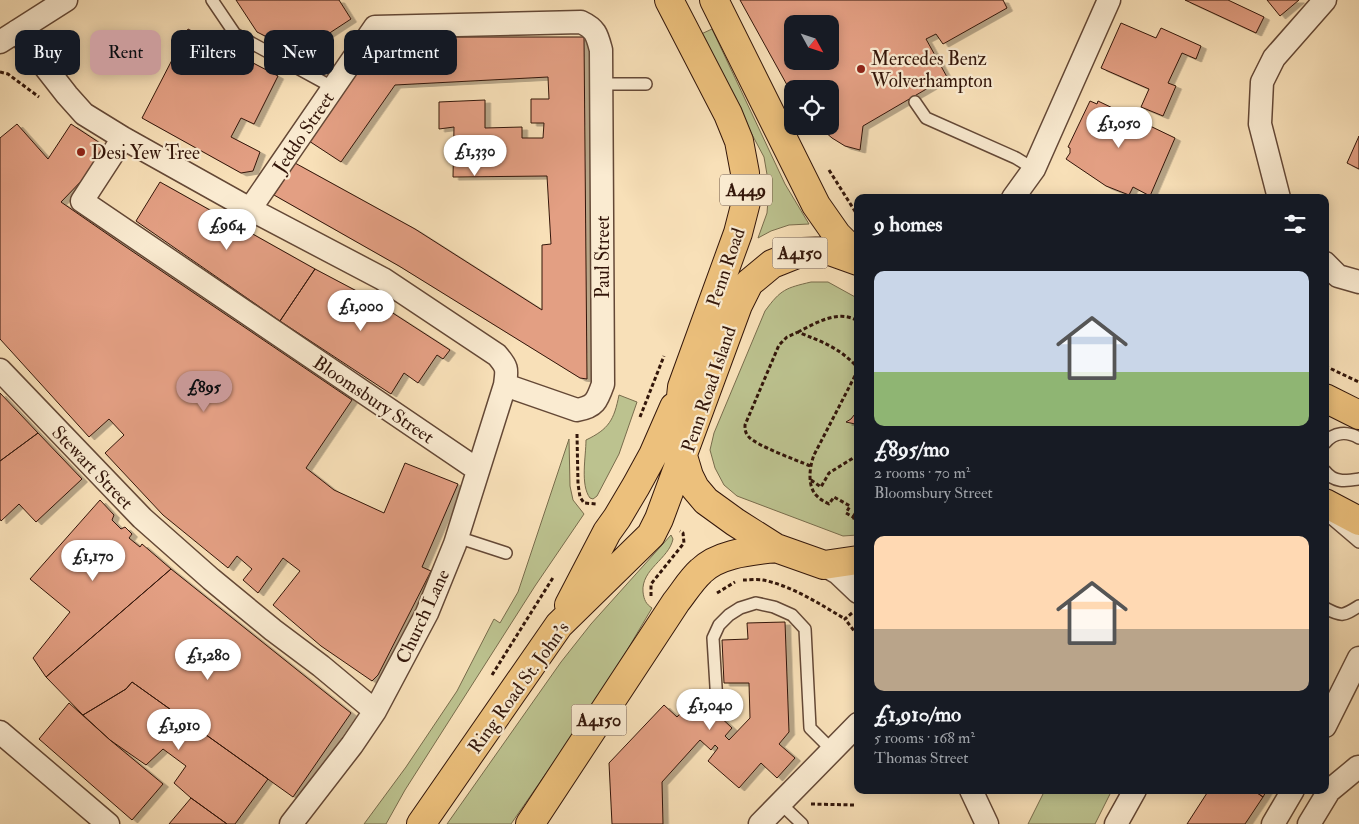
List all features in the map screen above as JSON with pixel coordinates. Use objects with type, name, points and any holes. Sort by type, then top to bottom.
[{"type":"highway","name":"Penn Road","points":[[669,0],[728,114],[739,141],[745,173],[746,202],[738,233],[682,387],[678,434],[683,456]]},
{"type":"highway","name":"A449","points":[[714,0],[816,204],[837,236],[854,252]]},
{"type":"highway","name":"Penn Road Island","points":[[854,260],[830,251],[802,252],[772,264],[749,283],[734,314],[683,456],[695,488],[706,501],[776,548],[824,565],[854,561]]},
{"type":"highway","points":[[559,625],[607,532],[627,502],[653,455],[682,387]]},
{"type":"highway","points":[[1329,401],[1359,421]]},
{"type":"highway","name":"Ring Road St. John's","points":[[421,824],[559,625],[651,535],[683,456]]},
{"type":"highway","points":[[1329,505],[1359,521]]},
{"type":"highway","name":"A4150","points":[[530,824],[676,602],[701,570],[722,558],[742,552],[776,548]]},
{"type":"street","points":[[66,0],[9,36],[84,114],[250,209],[383,279],[497,355],[507,370],[505,385]]},
{"type":"street","points":[[1016,194],[1034,169],[1109,0]]},
{"type":"street","points":[[1278,194],[1260,124],[1262,82],[1274,58],[1325,0]]},
{"type":"street","name":"Jeddo Street","points":[[250,209],[375,27],[581,22]]},
{"type":"street","name":"Paul Street","points":[[505,385],[577,410],[589,408],[598,400],[603,384],[601,50],[598,38],[591,27],[581,22]]},
{"type":"street","name":"Bloomsbury Street","points":[[123,138],[82,201],[478,470]]},
{"type":"street","points":[[1329,267],[1338,276],[1359,282]]},
{"type":"street","name":"Stewart Street","points":[[0,370],[142,518],[266,625],[375,711]]},
{"type":"street","name":"Church Lane","points":[[291,824],[352,745],[375,711],[427,613],[457,537],[505,385]]},
{"type":"street","points":[[824,565],[838,572],[854,588]]},
{"type":"street","points":[[1329,718],[1359,658]]},
{"type":"street","points":[[769,818],[854,728]]},
{"type":"street","points":[[0,732],[108,824]]},
{"type":"street","points":[[1329,791],[1359,768]]},
{"type":"street","points":[[973,794],[986,824]]},
{"type":"street","points":[[1116,824],[1133,794]]},
{"type":"street","points":[[1273,824],[1291,794]]},
{"type":"street","points":[[1309,824],[1327,794]]},
{"type":"lane","points":[[212,0],[235,34],[334,88]]},
{"type":"lane","points":[[602,84],[646,84]]},
{"type":"lane","points":[[915,102],[926,118],[1016,158],[1034,169]]},
{"type":"lane","points":[[1329,439],[1344,433],[1352,434],[1359,421]]},
{"type":"lane","points":[[1329,475],[1333,479],[1341,481],[1359,479]]},
{"type":"lane","points":[[1329,516],[1359,542]]},
{"type":"lane","points":[[457,537],[506,553]]},
{"type":"lane","points":[[717,703],[713,638],[719,625],[740,608],[756,603],[774,607],[792,615],[805,629],[810,728],[832,750]]},
{"type":"lane","points":[[1329,610],[1337,614],[1346,614],[1359,606]]},
{"type":"lane","points":[[769,818],[802,824]]},
{"type":"path","points":[[0,72],[8,74],[40,98]]},
{"type":"path","points":[[810,466],[758,444],[749,438],[745,432],[745,424],[779,345],[783,340],[829,318],[844,316],[854,320]]},
{"type":"path","points":[[798,332],[835,347],[854,365]]},
{"type":"path","points":[[638,423],[667,349]]},
{"type":"path","points":[[1329,368],[1359,382]]},
{"type":"path","points":[[853,517],[846,513],[850,506],[834,497],[829,504],[818,497],[811,489],[810,466],[854,377]]},
{"type":"path","points":[[577,434],[580,497],[584,503],[599,504],[594,512]]},
{"type":"path","points":[[811,480],[821,486],[829,473],[854,457]]},
{"type":"path","points":[[487,682],[559,568]]},
{"type":"path","points":[[854,612],[846,619],[854,630]]},
{"type":"path","points":[[769,818],[855,805]]},
{"type":"green space","points":[[712,29],[785,184],[809,224],[789,225],[758,238],[767,213],[769,186],[764,157],[699,35]]},
{"type":"green space","points":[[811,282],[828,282],[854,296],[854,535],[843,536],[737,496],[724,485],[715,468],[710,450],[714,433],[765,311],[775,298],[785,290]]},
{"type":"green space","points":[[619,395],[637,402],[619,454],[597,496],[593,499],[590,498],[587,492],[584,478],[586,440],[600,432],[609,423],[615,411]]},
{"type":"green space","points":[[569,439],[570,486],[573,500],[584,514],[535,586],[405,790],[386,824],[364,824],[406,767],[457,691],[494,619],[500,623],[518,592]]},
{"type":"green space","points":[[671,535],[673,539],[670,546],[646,577],[644,584],[645,600],[652,608],[603,691],[511,824],[447,824],[561,662],[591,624]]},
{"type":"green space","points":[[1043,794],[1110,794],[1095,824],[1028,824]]},
{"type":"building","points":[[236,0],[339,0],[351,19],[334,30],[264,30],[264,36],[257,32]]},
{"type":"building","name":"Mercedes Benz Wolverhampton","points":[[740,0],[1003,0],[1007,8],[943,44],[936,34],[926,39],[947,77],[863,126],[860,150],[845,146],[829,135],[839,135],[839,80],[784,80]]},
{"type":"building","points":[[1185,0],[1228,0],[1264,17],[1256,33]]},
{"type":"building","points":[[1267,0],[1299,0],[1280,16]]},
{"type":"building","points":[[1121,23],[1156,38],[1161,28],[1201,46],[1196,59],[1182,53],[1168,83],[1176,86],[1163,116],[1141,107],[1149,89],[1101,68]]},
{"type":"building","points":[[457,37],[584,37],[587,379],[580,378],[399,266],[274,195],[295,163],[415,229],[542,310],[542,245],[551,244],[547,176],[453,177],[454,127],[439,129],[439,102],[485,100],[485,128],[522,127],[522,138],[543,138],[544,123],[531,123],[531,99],[549,99],[548,77],[395,85],[341,162],[309,141],[354,75],[457,75]]},
{"type":"building","points":[[171,62],[171,75],[254,75],[254,63],[264,69],[264,75],[278,76],[254,124],[241,118],[231,137],[260,152],[253,171],[241,173],[142,118]]},
{"type":"building","points":[[1090,101],[1097,104],[1098,101],[1175,138],[1151,194],[1146,194],[1133,187],[1130,194],[1126,194],[1106,186],[1066,159],[1070,153],[1070,148],[1068,147]]},
{"type":"building","points":[[17,124],[48,159],[71,124],[106,147],[89,173],[61,202],[352,400],[306,468],[334,490],[384,513],[405,463],[458,484],[422,567],[431,571],[378,675],[372,681],[321,646],[273,605],[300,571],[283,558],[258,593],[243,580],[252,569],[237,556],[228,568],[163,515],[105,453],[124,435],[109,419],[89,437],[0,339],[0,138]]},
{"type":"building","points":[[1359,136],[1359,169],[1347,163]]},
{"type":"building","points":[[160,182],[315,269],[280,321],[136,221]]},
{"type":"building","points":[[315,269],[368,297],[450,350],[443,359],[437,355],[418,383],[404,373],[391,394],[280,321]]},
{"type":"building","points":[[0,393],[38,433],[0,461]]},
{"type":"building","points":[[854,415],[854,424],[846,422]]},
{"type":"building","points":[[38,433],[82,479],[36,522],[19,504],[1,521],[0,461]]},
{"type":"building","points":[[100,500],[114,515],[112,520],[121,529],[125,527],[132,534],[129,538],[140,547],[142,544],[171,569],[46,677],[33,658],[70,612],[30,579]]},
{"type":"building","points":[[171,569],[351,713],[293,797],[132,682],[126,689],[83,715],[46,677]]},
{"type":"building","points":[[785,622],[789,732],[779,744],[795,758],[777,778],[761,763],[739,788],[708,761],[718,748],[715,745],[711,750],[700,740],[662,782],[663,824],[612,824],[609,763],[664,705],[677,717],[690,703],[708,720],[715,712],[732,728],[725,736],[729,740],[750,718],[749,683],[724,683],[722,640],[748,639],[747,623]]},
{"type":"building","points":[[132,682],[268,779],[235,824],[227,824],[174,783],[186,766],[163,749],[146,765],[110,740],[83,715],[126,689]]},
{"type":"building","points":[[69,703],[163,784],[132,820],[39,739]]},
{"type":"building","points":[[1206,794],[1259,794],[1263,797],[1245,824],[1187,824]]},
{"type":"building","points":[[191,798],[227,824],[169,824]]},
{"type":"place","name":"Mercedes Benz Wolverhampton","points":[[861,69]]},
{"type":"place","name":"Desi Yew Tree","points":[[81,152]]}]
